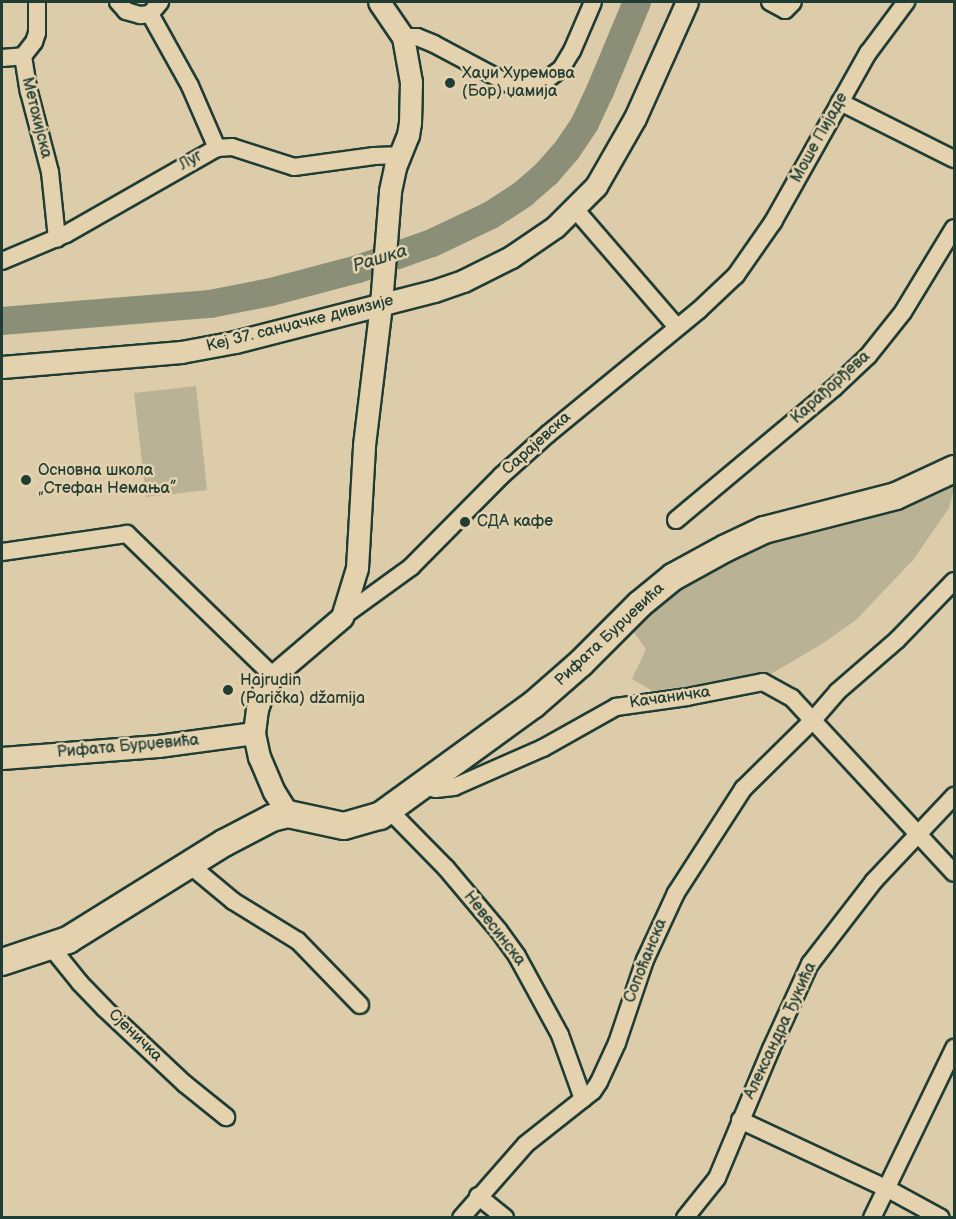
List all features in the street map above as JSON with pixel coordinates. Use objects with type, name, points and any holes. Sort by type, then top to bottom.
[{"type":"main road","name":"Рифата Бурџевића","points":[[288,814],[344,826],[390,811],[542,698],[640,604],[674,577],[703,559],[764,530],[896,496],[954,469]]},
{"type":"main road","points":[[2,962],[51,947],[82,932],[255,825],[288,814]]},
{"type":"street","name":"Метохијска","points":[[37,2],[37,33],[23,56],[29,92],[50,172],[57,239]]},
{"type":"street","points":[[118,2],[132,14],[155,8],[217,148]]},
{"type":"street","points":[[403,37],[417,37],[434,44],[515,87],[535,86],[561,69],[572,51],[593,2]]},
{"type":"street","name":"Кеј 37. санџачке дивизије","points":[[2,368],[192,350],[254,337],[382,294],[434,291],[491,268],[535,242],[575,209],[596,186],[621,145],[687,2]]},
{"type":"street","points":[[770,2],[785,10],[793,2]]},
{"type":"street","name":"Моше Пијаде","points":[[736,275],[768,232],[868,53],[906,2]]},
{"type":"street","points":[[342,617],[359,556],[363,454],[382,294],[392,179],[408,135],[411,110],[411,82],[403,37],[388,5]]},
{"type":"street","points":[[2,58],[23,56]]},
{"type":"street","points":[[840,102],[954,159]]},
{"type":"street","name":"Луг","points":[[2,261],[57,239],[217,148],[232,147],[294,167],[374,156],[399,155]]},
{"type":"street","points":[[575,209],[677,327]]},
{"type":"street","name":"Карађорђева","points":[[676,520],[834,388],[868,356],[903,312],[954,228]]},
{"type":"street","name":"Сарајевска","points":[[254,734],[260,700],[273,676],[342,617],[411,567],[540,441],[718,294],[736,275]]},
{"type":"street","points":[[2,552],[127,534],[273,676]]},
{"type":"street","name":"Сопоћанска","points":[[461,1218],[477,1196],[526,1144],[593,1091],[606,1068],[645,960],[686,875],[743,789],[813,720],[837,692],[897,640],[954,581]]},
{"type":"street","name":"Качаничка","points":[[424,786],[436,789],[454,787],[543,748],[602,713],[626,704],[687,697],[762,682],[792,699],[813,720]]},
{"type":"street","points":[[813,720],[954,873]]},
{"type":"street","points":[[254,734],[266,775],[288,814]]},
{"type":"street","name":"Рифата Бурџевића","points":[[2,758],[158,746],[254,734]]},
{"type":"street","name":"Александра Ђукића","points":[[685,1218],[717,1178],[740,1120],[810,964],[874,881],[954,796]]},
{"type":"street","name":"Невесинска","points":[[390,811],[446,868],[500,931],[517,956],[560,1035],[583,1099]]},
{"type":"street","points":[[191,866],[233,901],[298,941],[360,1005]]},
{"type":"street","name":"Сјеничка","points":[[51,947],[80,983],[113,1016],[177,1077],[226,1117]]},
{"type":"street","points":[[872,1218],[888,1189],[954,1048]]},
{"type":"street","name":"Александра Ђукића","points":[[740,1120],[888,1189],[941,1218]]},
{"type":"street","points":[[477,1196],[505,1218]]},
{"type":"shaded area","points":[[196,386],[207,490],[146,497],[134,393]]},
{"type":"shaded area","points":[[954,469],[954,489],[949,508],[913,560],[856,620],[822,644],[769,675],[653,691],[632,679],[646,649],[625,620],[673,577]]},
{"type":"waterway","name":"Рашка","points":[[2,321],[210,304],[271,292],[358,269],[432,243],[491,215],[523,194],[547,173],[567,150],[585,123],[637,2]]},
{"type":"place","name":"Хаџи Хуремова (Бор) џамија","points":[[450,83]]},
{"type":"place","name":"Основна школа „Стефан Немања”","points":[[26,480]]},
{"type":"place","name":"СДА кафе","points":[[465,522]]},
{"type":"place","name":"Hajrudin (Parička) džamija","points":[[228,690]]}]
